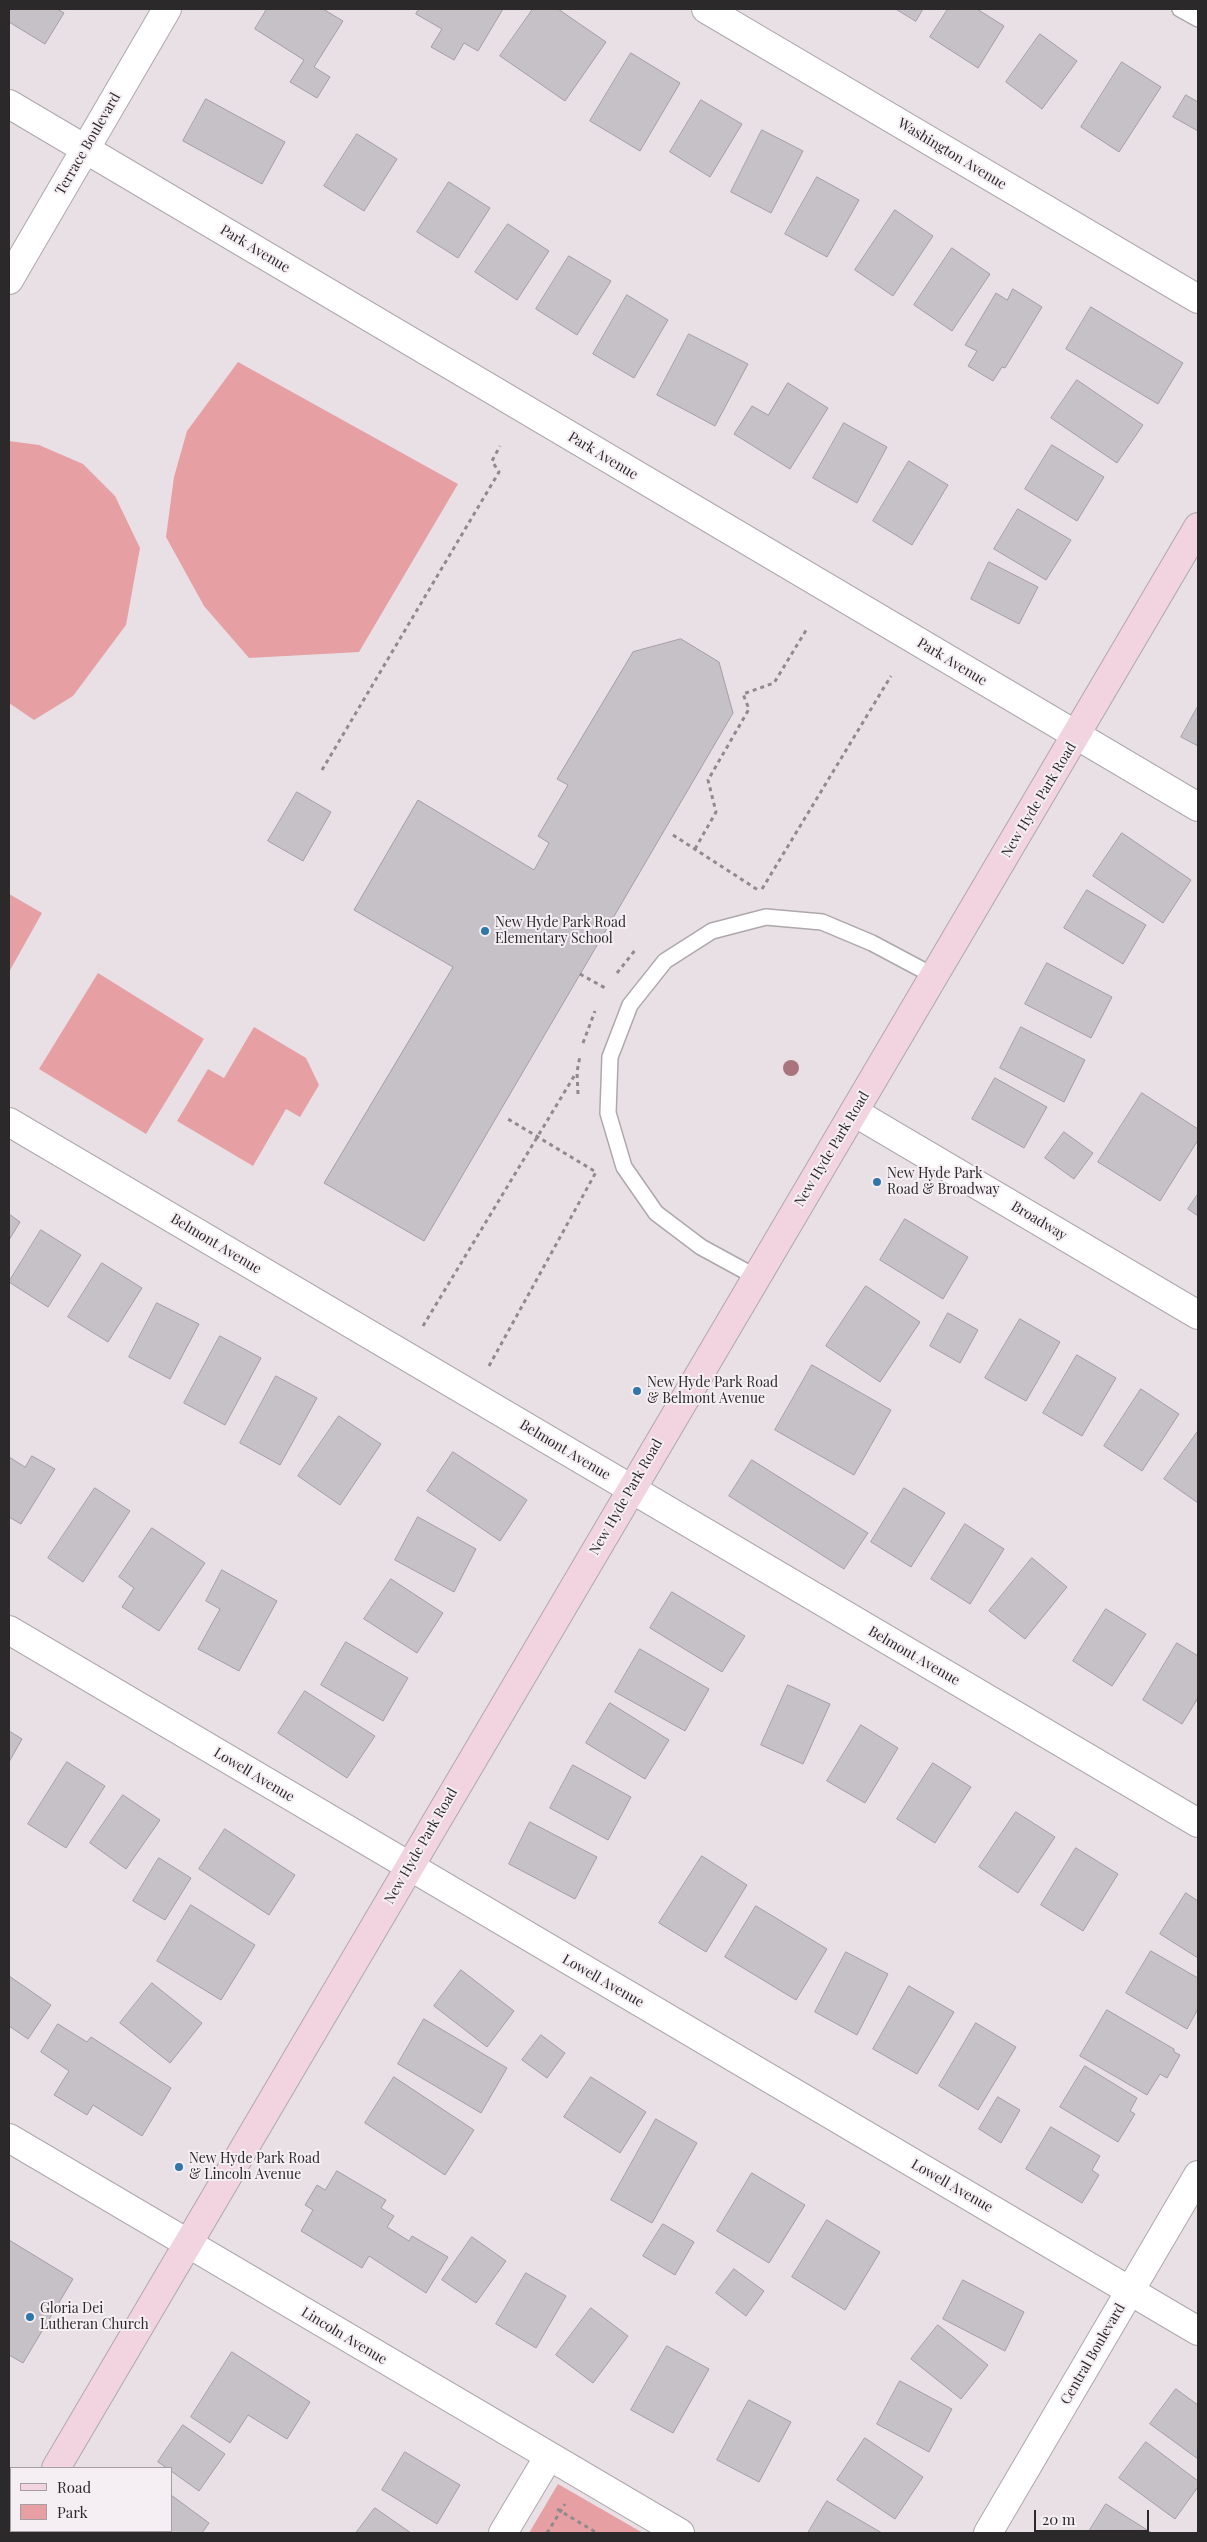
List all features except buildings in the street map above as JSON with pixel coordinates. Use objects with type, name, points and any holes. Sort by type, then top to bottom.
[{"type":"main road","name":"New Hyde Park Road","points":[[57,2467],[631,1489],[1077,736],[1198,527]]},
{"type":"street","name":"Terrace Boulevard","points":[[9,280],[167,9]]},
{"type":"street","name":"Washington Avenue","points":[[706,9],[1198,299]]},
{"type":"street","name":"Park Avenue","points":[[9,104],[1198,807]]},
{"type":"street","name":"Broadway","points":[[854,1112],[1198,1315]]},
{"type":"street","name":"Belmont Avenue","points":[[9,1122],[1198,1823]]},
{"type":"street","name":"Lowell Avenue","points":[[9,1630],[1198,2331]]},
{"type":"street","name":"Lincoln Avenue","points":[[9,2138],[680,2533]]},
{"type":"street","name":"Central Boulevard","points":[[988,2533],[1198,2175]]},
{"type":"street","points":[[503,2533],[549,2456]]},
{"type":"lane","points":[[1180,9],[1198,19]]},
{"type":"lane","points":[[756,1278],[701,1247],[656,1213],[624,1167],[608,1113],[610,1057],[630,1005],[665,961],[712,931],[766,917],[822,922],[872,943],[934,976]]},
{"type":"path","points":[[322,770],[499,472],[492,461],[500,446]]},
{"type":"path","points":[[695,849],[716,812],[708,780],[749,709],[742,694],[774,683],[808,627]]},
{"type":"path","points":[[761,892],[892,676]]},
{"type":"path","points":[[673,835],[761,892]]},
{"type":"path","points":[[753,893],[771,893]]},
{"type":"path","points":[[613,978],[629,956],[639,947]]},
{"type":"path","points":[[580,974],[607,987],[603,996]]},
{"type":"path","points":[[579,1097],[577,1072],[583,1042],[599,1003]]},
{"type":"path","points":[[422,1328],[577,1072]]},
{"type":"path","points":[[508,1119],[596,1172]]},
{"type":"path","points":[[594,1165],[600,1178]]},
{"type":"path","points":[[489,1366],[596,1172]]},
{"type":"path","points":[[527,2492],[597,2533]]},
{"type":"green space","points":[[238,362],[458,484],[359,652],[249,658],[204,606],[166,537],[174,477],[187,431]]},
{"type":"green space","points":[[9,441],[39,445],[83,464],[115,496],[140,548],[126,625],[73,696],[34,720],[9,703]]},
{"type":"green space","points":[[9,894],[42,913],[9,972]]},
{"type":"green space","points":[[98,973],[204,1039],[146,1134],[39,1069]]},
{"type":"green space","points":[[254,1027],[306,1058],[319,1085],[300,1117],[286,1109],[253,1166],[177,1121],[208,1069],[224,1078]]},
{"type":"green space","points":[[558,2484],[643,2533],[529,2533]]},
{"type":"place","name":"New Hyde Park Road Elementary School","points":[[485,931]]},
{"type":"place","name":"New Hyde Park Road & Broadway","points":[[877,1182]]},
{"type":"place","name":"New Hyde Park Road & Belmont Avenue","points":[[637,1391]]},
{"type":"place","name":"New Hyde Park Road & Lincoln Avenue","points":[[179,2167]]},
{"type":"place","name":"Gloria Dei Lutheran Church","points":[[30,2317]]}]
